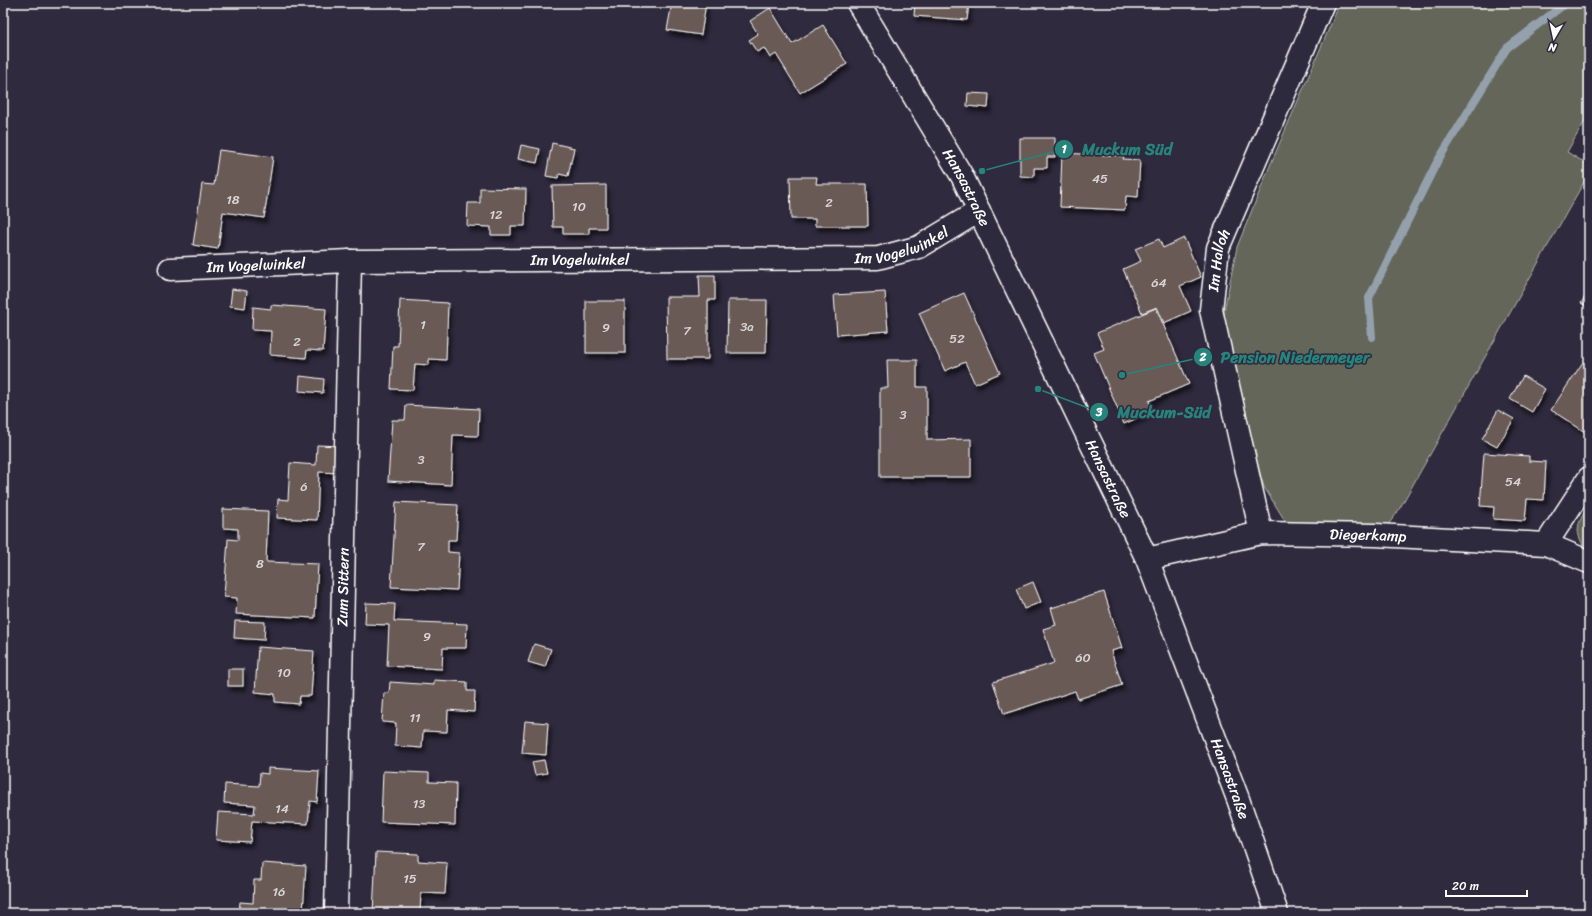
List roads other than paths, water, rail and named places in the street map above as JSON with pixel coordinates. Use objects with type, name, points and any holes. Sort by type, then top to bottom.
[{"type":"street","name":"Hansastraße","points":[[858,3],[962,176],[1147,559],[1238,799],[1277,913]]},
{"type":"street","name":"Im Halloh","points":[[1261,533],[1211,310],[1218,248],[1323,3]]},
{"type":"street","name":"Im Vogelwinkel","points":[[170,269],[350,261],[878,258],[919,246],[979,211]]},
{"type":"street","name":"Zum Sittern","points":[[336,913],[350,261]]},
{"type":"street","points":[[1546,544],[1589,478]]},
{"type":"street","name":"Diegerkamp","points":[[1147,559],[1261,533],[1375,535],[1546,544],[1589,562]]},
{"type":"waterway","points":[[1372,337],[1369,298],[1437,162],[1507,48],[1566,3]]},
{"type":"place","name":"Muckum Süd","points":[[982,171]]},
{"type":"place","name":"Pension Niedermeyer","points":[[1122,375]]},
{"type":"place","name":"Muckum-Süd","points":[[1038,389]]}]
